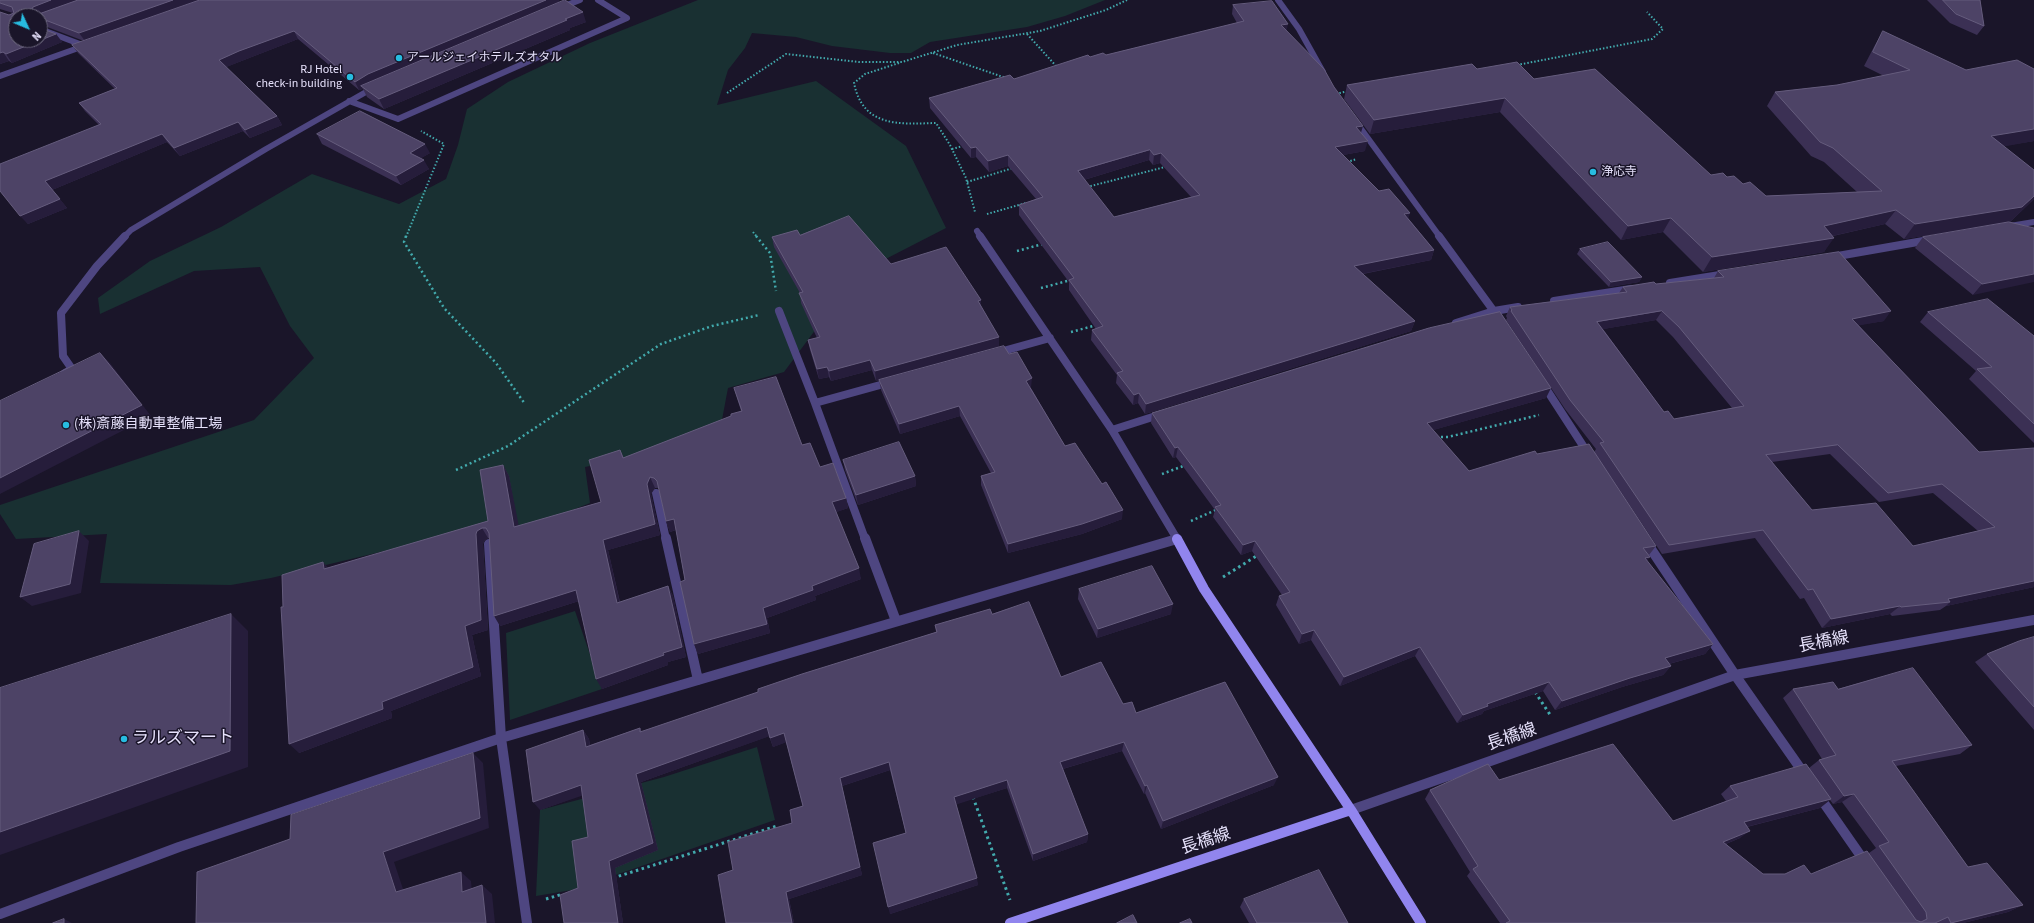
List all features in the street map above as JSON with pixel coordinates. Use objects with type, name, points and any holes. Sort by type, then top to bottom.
[{"type":"street","points":[[558,9],[580,0]]},
{"type":"street","points":[[349,101],[398,119],[627,18],[598,0]]},
{"type":"street","points":[[1278,0],[1299,29],[1335,94]]},
{"type":"street","points":[[48,32],[85,46]]},
{"type":"street","points":[[0,76],[92,43]]},
{"type":"street","points":[[59,377],[72,369],[63,356],[61,313],[97,266],[131,230],[349,101],[381,84]]},
{"type":"street","points":[[1353,119],[1507,330]]},
{"type":"street","points":[[2003,228],[2034,222]]},
{"type":"street","points":[[977,230],[1112,430],[1204,589],[1351,810],[1421,923]]},
{"type":"street","points":[[1827,258],[1934,239]]},
{"type":"street","points":[[1665,284],[1735,273]]},
{"type":"street","points":[[1549,302],[1642,287]]},
{"type":"street","points":[[1449,325],[1494,311],[1525,306]]},
{"type":"street","points":[[779,311],[896,621]]},
{"type":"street","points":[[989,355],[1050,338]]},
{"type":"street","points":[[1536,374],[1595,462]]},
{"type":"street","points":[[815,404],[898,380]]},
{"type":"street","points":[[1112,430],[1172,411]]},
{"type":"street","points":[[656,493],[698,680]]},
{"type":"street","points":[[1643,536],[1735,675],[1872,871]]},
{"type":"street","points":[[0,914],[178,848],[501,738],[1176,539]]},
{"type":"street","points":[[489,544],[501,738],[526,923]]},
{"type":"street","name":"長橋線","points":[[1016,922],[1351,810],[1735,675],[2034,620]]},
{"type":"path","points":[[977,230],[976,217],[967,182],[952,149],[936,124],[887,122],[862,105],[856,94],[854,83],[865,74],[957,45],[1040,31],[1106,10],[1127,0]]},
{"type":"path","points":[[1514,66],[1652,39],[1663,29],[1647,12]]},
{"type":"path","points":[[1026,34],[1058,68]]},
{"type":"path","points":[[933,53],[1008,79]]},
{"type":"path","points":[[728,93],[786,54],[859,62],[902,62]]},
{"type":"path","points":[[1335,94],[1350,90]]},
{"type":"path","points":[[398,119],[444,144],[404,242],[444,308],[496,363],[525,404]]},
{"type":"path","points":[[952,149],[967,145]]},
{"type":"path","points":[[1340,164],[1378,154]]},
{"type":"path","points":[[1080,188],[1171,165]]},
{"type":"path","points":[[967,182],[1020,166]]},
{"type":"path","points":[[976,217],[1028,202]]},
{"type":"path","points":[[456,470],[508,446],[608,377],[661,344],[712,326],[779,311],[770,253],[754,232]]},
{"type":"path","points":[[995,257],[1047,243]]},
{"type":"path","points":[[1020,294],[1072,280]]},
{"type":"path","points":[[1050,338],[1103,324]]},
{"type":"path","points":[[1432,436],[1448,437],[1560,410]]},
{"type":"path","points":[[1142,481],[1193,462]]},
{"type":"path","points":[[1171,530],[1222,507]]},
{"type":"path","points":[[1204,589],[1251,558],[1266,552]]},
{"type":"path","points":[[1534,691],[1565,736]]},
{"type":"path","points":[[973,795],[1016,922]]},
{"type":"path","points":[[606,880],[777,826]]},
{"type":"path","points":[[524,906],[569,892]]},
{"type":"green space","points":[[698,0],[1105,0],[1065,16],[1027,27],[930,42],[911,53],[890,53],[832,46],[796,37],[752,33],[745,48],[728,70],[717,105],[816,81],[906,146],[946,228],[872,266],[816,329],[784,372],[728,388],[721,425],[637,456],[585,467],[590,503],[535,525],[477,529],[271,578],[231,585],[100,583],[107,534],[16,539],[0,514],[0,505],[254,420],[314,358],[290,326],[260,267],[194,271],[100,314],[98,298],[150,261],[221,227],[312,174],[399,204],[446,179],[458,145],[467,109],[508,82],[590,43]]},
{"type":"green space","points":[[575,611],[602,689],[510,720],[506,633]]},
{"type":"green space","points":[[757,747],[775,820],[572,890],[536,896],[540,810],[664,777]],"holes":[[[594,838],[604,862],[576,876],[581,870]]]},
{"type":"building","points":[[0,0],[51,0],[32,8],[12,8],[0,3]]},
{"type":"building","points":[[78,0],[173,0],[79,33],[48,21],[48,11]]},
{"type":"building","points":[[200,0],[546,0],[368,74],[355,82],[294,31],[239,51],[219,60],[277,116],[245,130],[238,122],[174,148],[162,134],[45,181],[60,199],[20,216],[0,191],[0,164],[101,124],[79,103],[117,88],[72,45]]},
{"type":"building","points":[[565,0],[583,12],[379,99],[361,86]]},
{"type":"building","points":[[1943,0],[1980,0],[1984,26],[1956,14]]},
{"type":"building","points":[[1272,1],[1288,24],[1281,25],[1324,69],[1334,87],[1363,126],[1356,127],[1368,141],[1335,147],[1379,191],[1389,189],[1410,213],[1404,214],[1434,250],[1354,266],[1415,321],[1146,404],[1139,393],[1134,395],[1117,373],[1123,371],[1092,330],[1103,326],[1069,280],[1074,278],[1019,205],[1043,197],[1008,155],[988,161],[976,147],[971,148],[929,98],[1010,75],[1014,79],[1088,55],[1090,57],[1103,53],[1106,55],[1244,21],[1233,5]],"holes":[[[1150,150],[1154,155],[1161,153],[1200,195],[1114,217],[1078,171]]]},
{"type":"building","points":[[0,12],[8,15],[8,48],[21,48],[6,54],[3,52],[0,53]]},
{"type":"building","points":[[48,31],[56,34],[48,37]]},
{"type":"building","points":[[1883,31],[1966,70],[2017,60],[2034,69],[2034,129],[1991,136],[2034,170],[2034,196],[2022,207],[1915,224],[1896,210],[1824,226],[1834,238],[1712,257],[1671,218],[1628,226],[1505,98],[1374,120],[1347,85],[1472,64],[1477,69],[1517,62],[1534,79],[1595,69],[1711,175],[1723,173],[1727,177],[1734,176],[1743,184],[1750,182],[1766,196],[1882,191],[1833,148],[1820,142],[1775,92],[1837,85],[1910,70],[1873,52]]},
{"type":"building","points":[[360,111],[425,144],[410,153],[424,160],[396,176],[317,134]]},
{"type":"building","points":[[849,216],[891,264],[946,247],[981,300],[978,301],[999,337],[875,371],[870,360],[829,371],[827,367],[817,369],[808,340],[820,337],[799,293],[803,292],[772,237],[797,230],[800,235]]},
{"type":"building","points":[[2009,222],[2034,228],[2034,274],[1982,284],[1923,237]]},
{"type":"building","points":[[1608,242],[1642,277],[1611,282],[1580,249]]},
{"type":"building","points":[[1839,252],[1891,311],[1852,319],[1979,452],[2034,448],[2034,581],[1948,599],[1950,602],[1900,606],[1831,619],[1813,589],[1808,590],[1763,530],[1669,545],[1600,443],[1604,442],[1570,400],[1511,311],[1512,310],[1510,307],[1627,292],[1623,287],[1654,282],[1656,284],[1724,277],[1718,271]],"holes":[[[1662,311],[1679,327],[1744,406],[1674,419],[1668,411],[1664,412],[1597,322]],[[1838,445],[1888,493],[1942,484],[1995,527],[1913,546],[1876,503],[1812,510],[1766,455]]]},
{"type":"building","points":[[1988,299],[2034,336],[2034,424],[1977,369],[1992,367],[1928,312]]},
{"type":"building","points":[[1500,312],[1551,388],[1427,423],[1469,471],[1535,451],[1537,454],[1589,444],[1656,546],[1643,548],[1650,557],[1645,558],[1713,644],[1665,658],[1671,666],[1562,701],[1549,682],[1487,704],[1488,706],[1463,715],[1420,647],[1344,677],[1314,630],[1302,634],[1279,596],[1290,592],[1255,541],[1243,545],[1215,507],[1221,505],[1178,447],[1175,448],[1152,413],[1429,328]]},
{"type":"building","points":[[1004,346],[1009,354],[1017,352],[1032,378],[1026,381],[1065,446],[1075,443],[1102,484],[1106,482],[1123,510],[1082,524],[1008,544],[981,476],[995,472],[959,406],[899,424],[879,380]]},
{"type":"building","name":"(株)斎藤自動車整備工場","points":[[100,353],[142,405],[0,478],[0,401]]},
{"type":"building","points":[[776,377],[802,445],[810,443],[820,467],[833,463],[846,498],[832,502],[859,568],[812,586],[813,590],[763,608],[767,624],[694,644],[680,582],[685,580],[674,519],[666,521],[657,481],[650,477],[647,484],[655,524],[603,540],[617,603],[668,586],[682,647],[663,653],[664,655],[596,679],[576,590],[494,616],[489,533],[486,528],[482,528],[477,531],[476,534],[481,620],[465,626],[473,667],[382,702],[383,709],[289,744],[281,607],[283,607],[282,575],[323,562],[324,569],[488,521],[480,470],[503,465],[514,527],[601,502],[589,460],[620,450],[623,458],[731,416],[731,414],[742,411],[734,388]]},
{"type":"building","points":[[899,442],[915,476],[856,495],[843,460]]},
{"type":"building","points":[[79,531],[70,584],[20,597],[34,544]]},
{"type":"building","points":[[1152,566],[1173,604],[1098,629],[1079,589]]},
{"type":"building","points":[[1029,602],[1061,677],[1101,662],[1123,704],[1132,702],[1136,713],[1225,682],[1278,777],[1163,821],[1147,785],[1145,786],[1124,742],[1060,762],[1088,834],[1033,854],[1007,780],[954,797],[977,878],[888,907],[873,843],[906,833],[889,762],[840,778],[860,867],[786,892],[792,923],[726,923],[718,875],[733,870],[728,842],[792,823],[790,810],[803,806],[784,733],[770,738],[767,727],[636,774],[653,843],[609,861],[618,923],[564,923],[560,895],[578,888],[572,841],[588,837],[581,785],[533,802],[526,750],[583,730],[586,747],[640,728],[640,732],[758,692],[758,689],[802,674],[937,632],[935,625],[990,609],[992,614]]},
{"type":"building","name":"ラルズマート","points":[[231,614],[230,751],[0,832],[0,688]]},
{"type":"building","points":[[2034,637],[2034,707],[1987,654],[2019,641]]},
{"type":"building","points":[[1913,668],[1972,745],[1892,761],[1968,867],[1987,863],[2023,905],[1951,923],[1948,917],[1935,923],[1506,923],[1510,921],[1473,869],[1478,866],[1430,790],[1488,764],[1499,780],[1613,744],[1673,821],[1738,797],[1730,786],[1806,764],[1831,799],[1744,822],[1750,831],[1723,842],[1763,874],[1785,874],[1804,865],[1811,874],[1867,851],[1916,920],[1921,922],[1927,919],[1926,912],[1879,846],[1889,842],[1854,794],[1844,796],[1819,760],[1836,755],[1793,689],[1833,682],[1838,689]]},
{"type":"building","points":[[473,753],[480,818],[383,852],[396,892],[461,872],[462,892],[482,885],[486,923],[196,923],[197,872],[290,839],[291,815]]},
{"type":"building","points":[[1319,870],[1348,923],[1257,923],[1244,899]]},
{"type":"building","points":[[1133,915],[1137,923],[1117,923]]},
{"type":"building","points":[[64,919],[64,923],[53,923]]},
{"type":"building","points":[[1190,919],[1192,923],[1180,923]]},
{"type":"place","name":"アールジェイホテルズオタル","points":[[399,58]]},
{"type":"place","name":"RJ Hotel check-in building","points":[[350,77]]},
{"type":"place","name":"浄応寺","points":[[1593,172]]},
{"type":"place","name":"(株)斎藤自動車整備工場","points":[[66,425]]},
{"type":"place","name":"ラルズマート","points":[[124,739]]}]
